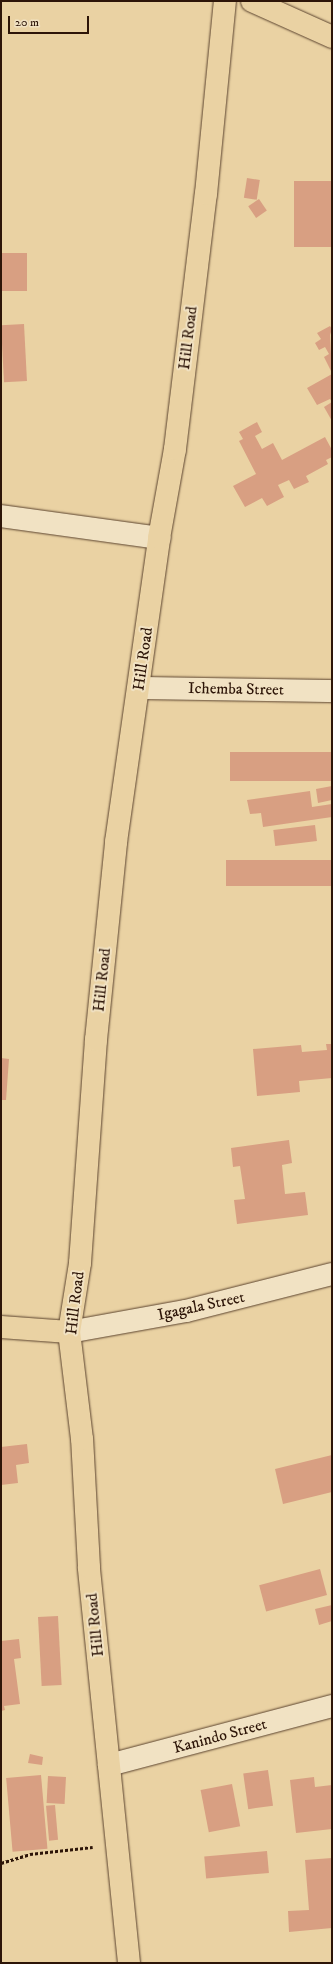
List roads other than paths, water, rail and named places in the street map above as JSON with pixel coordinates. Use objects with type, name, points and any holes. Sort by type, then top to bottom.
[{"type":"main road","name":"Hill Road","points":[[129,1963],[89,1567],[82,1439],[69,1332],[80,1263],[96,1040],[116,842],[139,688],[159,538],[175,449],[205,202],[225,1]]},
{"type":"main road","points":[[252,1],[332,37]]},
{"type":"main road","points":[[1,1327],[69,1332]]},
{"type":"street","points":[[1,516],[159,538]]},
{"type":"street","name":"Ichemba Street","points":[[139,688],[332,691]]},
{"type":"street","name":"Igagala Street","points":[[69,1332],[186,1311],[332,1274]]},
{"type":"street","name":"Kanindo Street","points":[[109,1765],[332,1706]]}]
